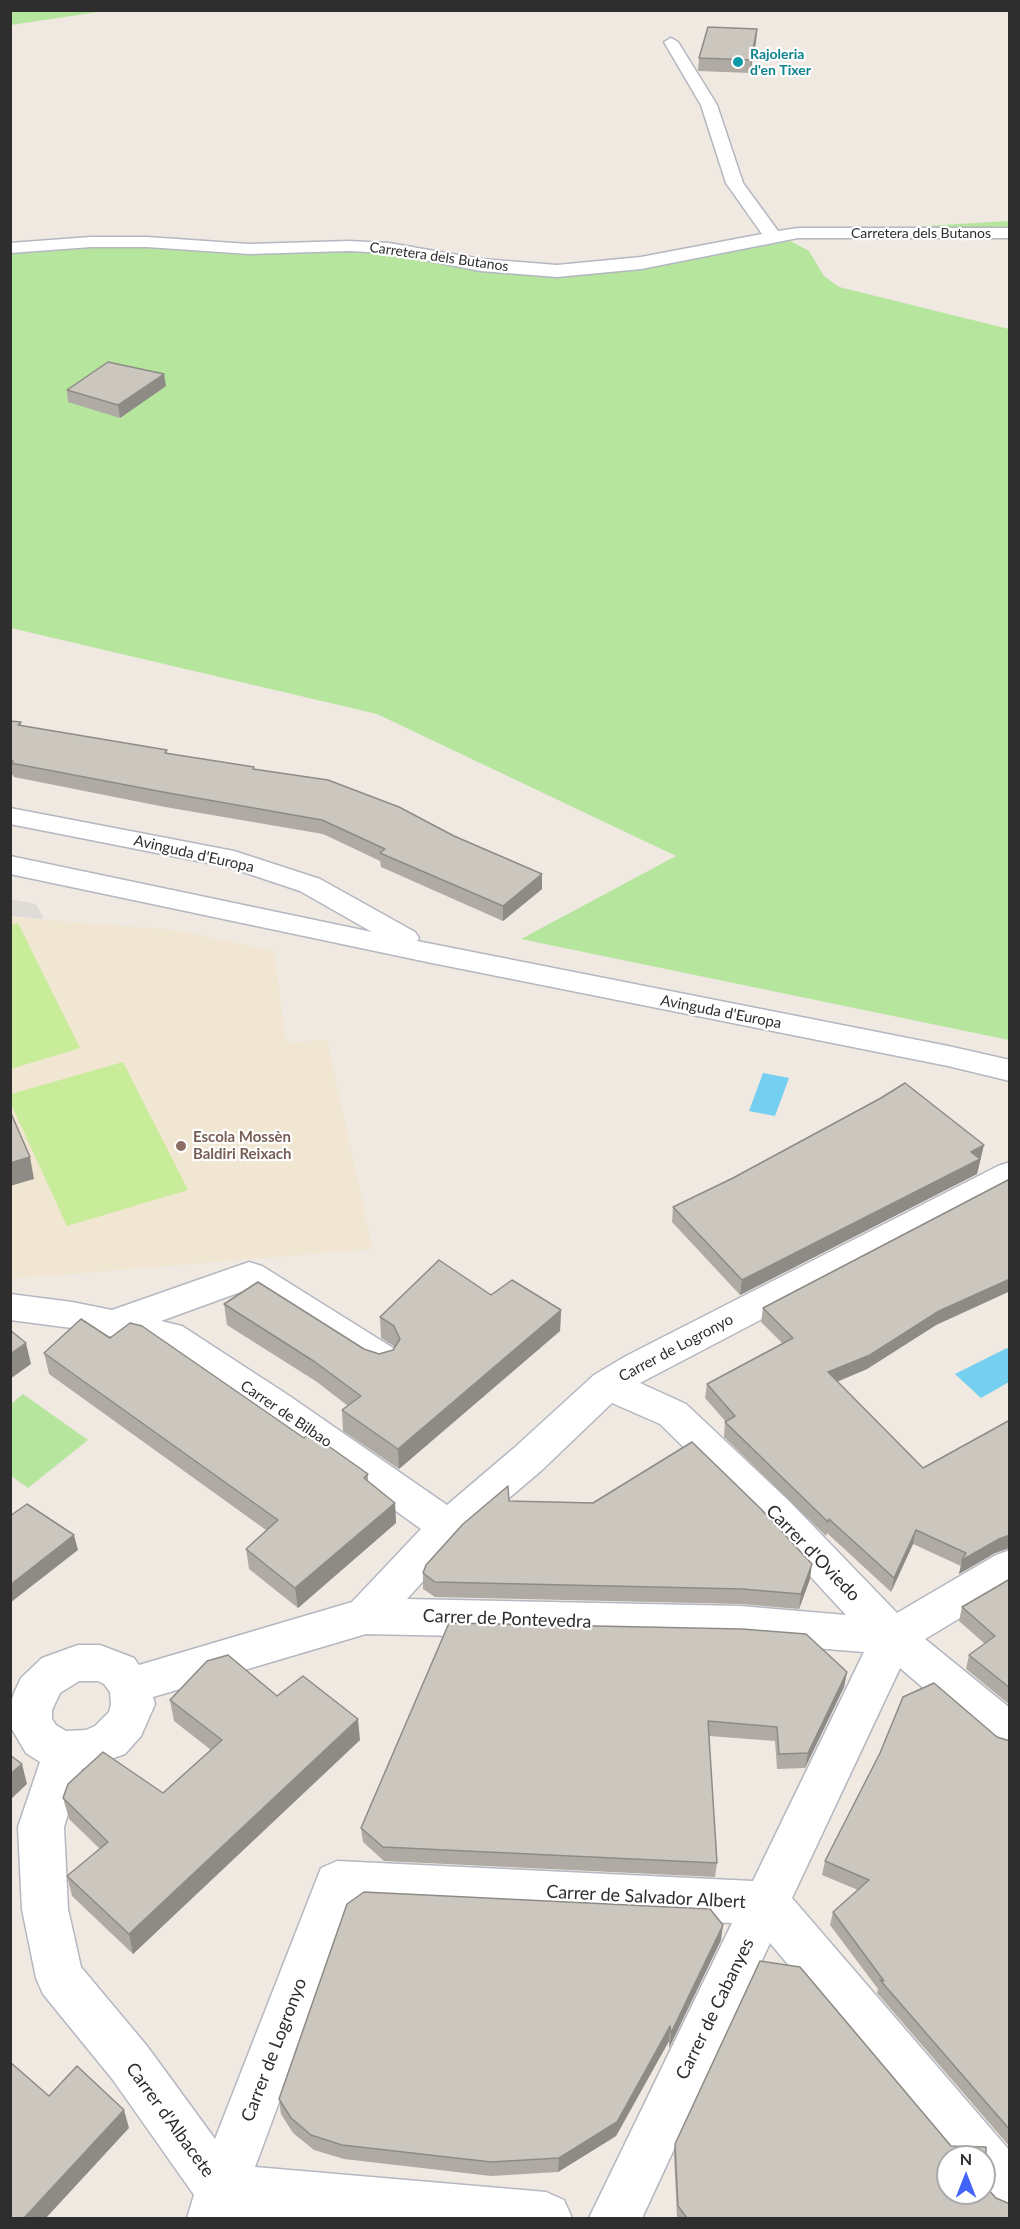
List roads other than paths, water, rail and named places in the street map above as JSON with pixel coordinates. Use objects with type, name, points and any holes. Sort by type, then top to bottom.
[{"type":"street","points":[[670,42],[709,105],[735,183],[774,238]]},
{"type":"street","name":"Carretera dels Butanos","points":[[10,248],[90,242],[147,242],[249,249],[348,246],[389,248],[481,266],[557,271],[640,263],[798,233],[1010,233]]},
{"type":"street","name":"Avinguda d'Europa","points":[[10,816],[234,860],[310,885],[432,954]]},
{"type":"street","name":"Avinguda d'Europa","points":[[10,865],[432,954],[948,1056],[1010,1071]]},
{"type":"street","name":"Carrer de Logronyo","points":[[366,1616],[448,1527],[528,1459],[607,1385],[639,1366],[1009,1175]]},
{"type":"street","points":[[112,1324],[249,1275],[380,1358]]},
{"type":"street","name":"Carrer de Bilbao","points":[[10,1307],[72,1315],[169,1336],[275,1405],[448,1527]]},
{"type":"street","name":"Carrer d'Oviedo","points":[[607,1385],[673,1414],[775,1512],[893,1637],[1010,1735]]},
{"type":"street","points":[[893,1637],[1010,1567]]},
{"type":"street","name":"Carrer de Pontevedra","points":[[130,1686],[366,1616],[740,1624],[893,1637]]},
{"type":"street","name":"Carrer de Cabanyes","points":[[615,2218],[893,1637]]},
{"type":"street","points":[[93,1662],[107,1665],[119,1671],[130,1686],[133,1698],[132,1711],[122,1730],[97,1747],[81,1751],[66,1751],[52,1747],[41,1739],[20,1708],[45,1680],[57,1671],[78,1663],[93,1662]]},
{"type":"street","name":"Carrer d'Albacete","points":[[66,1751],[42,1827],[45,1910],[60,1978],[130,2063],[217,2204],[546,2218]]},
{"type":"street","name":"Carrer de Logronyo","points":[[217,2204],[337,1883]]},
{"type":"street","name":"Carrer de Salvador Albert","points":[[337,1883],[766,1903],[972,2145]]},
{"type":"street","name":"Carrer de Salvador Albert","points":[[996,2173],[1010,2190]]},
{"type":"water","points":[[763,1073],[789,1078],[775,1116],[749,1111]]},
{"type":"water","points":[[1007,1348],[1009,1350],[1009,1382],[981,1398],[955,1374]]},
{"type":"place","name":"Rajoleria d'en Tixer","points":[[738,62]]},
{"type":"place","name":"Escola Mossèn Baldiri Reixach","points":[[181,1146]]}]
